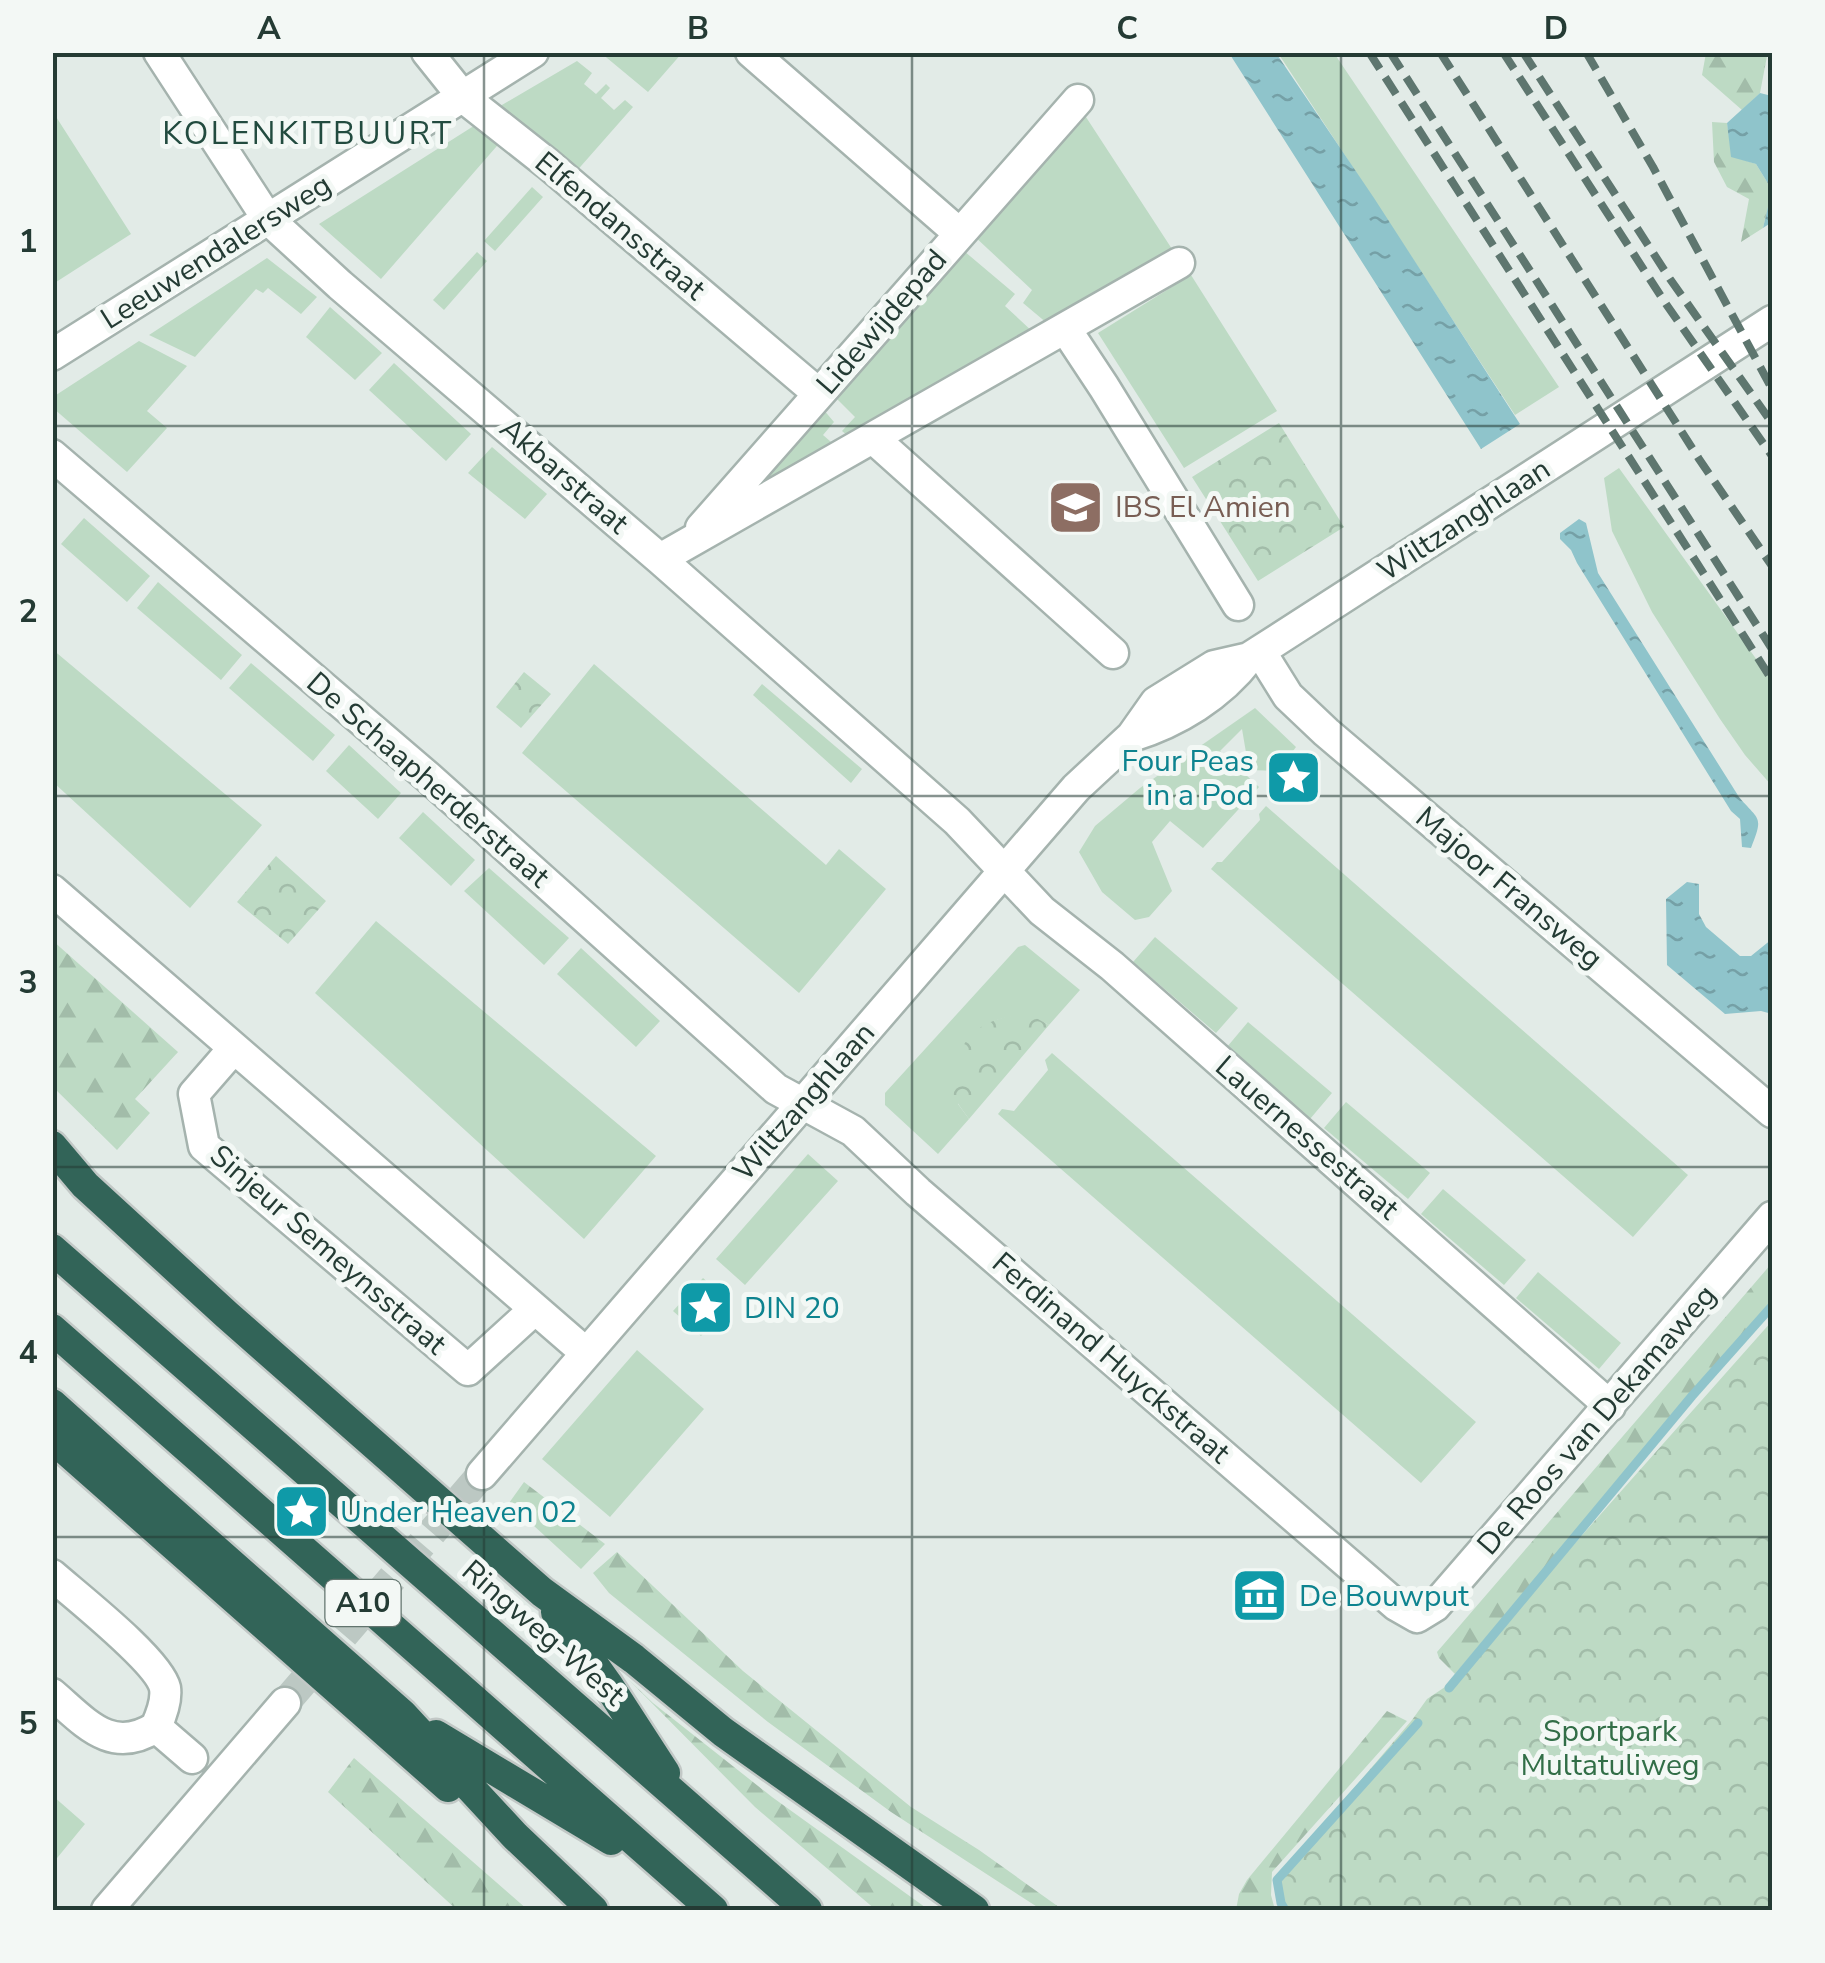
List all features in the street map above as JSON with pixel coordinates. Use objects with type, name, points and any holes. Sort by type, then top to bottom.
[{"type":"highway","name":"A10","points":[[52,1146],[86,1185],[226,1315],[542,1592],[634,1659],[723,1732],[974,1910]]},
{"type":"highway","name":"A10","points":[[52,1164],[86,1185]]},
{"type":"highway","name":"Ringweg-West","points":[[52,1250],[806,1910]]},
{"type":"highway","name":"A10","points":[[52,1329],[713,1910]]},
{"type":"highway","name":"A10","points":[[52,1404],[402,1714],[514,1836],[594,1910]]},
{"type":"highway","name":"A10","points":[[52,1438],[443,1784],[514,1836]]},
{"type":"highway","name":"A10","points":[[542,1592],[608,1684],[686,1805]]},
{"type":"highway","name":"A10","points":[[402,1714],[674,1877]]},
{"type":"street","name":"Akbarstraat","points":[[160,52],[266,218],[340,285],[673,552],[1005,870]]},
{"type":"street","name":"Elfendansstraat","points":[[427,52],[463,97],[548,164],[819,394]]},
{"type":"street","name":"Leeuwendalersweg","points":[[52,355],[533,52]]},
{"type":"street","points":[[751,52],[960,234]]},
{"type":"street","name":"Lidewijdepad","points":[[673,552],[819,394],[1078,100]]},
{"type":"street","points":[[673,552],[1179,263]]},
{"type":"street","name":"Wiltzanghlaan","points":[[482,1474],[1076,788],[1132,736],[1150,708],[1214,666],[1254,654],[1772,321]]},
{"type":"street","points":[[1066,328],[1238,605]]},
{"type":"street","points":[[873,438],[1112,653]]},
{"type":"street","name":"De Schaapherderstraat","points":[[52,455],[428,777],[776,1089],[802,1104]]},
{"type":"street","name":"Majoor Fransweg","points":[[1254,654],[1288,696],[1326,732],[1772,1112]]},
{"type":"street","name":"Lauernessestraat","points":[[1005,870],[1052,920],[1112,966],[1610,1406]]},
{"type":"street","points":[[52,890],[586,1353]]},
{"type":"street","name":"Sinjeur Semeynsstraat","points":[[234,1048],[194,1094],[204,1146],[468,1370],[534,1310]]},
{"type":"street","name":"Ferdinand Huyckstraat","points":[[802,1104],[852,1131],[1396,1606],[1417,1617]]},
{"type":"street","name":"De Roos van Dekamaweg","points":[[1417,1617],[1436,1606],[1772,1217]]},
{"type":"street","points":[[52,1575],[153,1664],[165,1689],[163,1712],[156,1727],[142,1736],[120,1738],[100,1734],[52,1694]]},
{"type":"street","points":[[107,1910],[285,1703]]},
{"type":"street","points":[[156,1727],[192,1758]]},
{"type":"green space","points":[[601,53],[682,53],[648,92]]},
{"type":"green space","points":[[1278,53],[1334,53],[1559,387],[1515,415]]},
{"type":"green space","points":[[1706,53],[1767,56],[1760,93],[1742,110],[1702,75]]},
{"type":"green space","points":[[577,61],[592,73],[584,84],[596,94],[606,84],[610,88],[601,98],[614,110],[625,100],[633,107],[574,174],[495,109]]},
{"type":"green space","points":[[53,112],[131,234],[52,284]]},
{"type":"green space","points":[[1084,114],[1172,249],[1048,324],[1023,303],[1032,290],[973,235]]},
{"type":"green space","points":[[480,122],[503,139],[381,279],[319,224]]},
{"type":"green space","points":[[1712,122],[1727,123],[1732,156],[1756,164],[1772,190],[1763,228],[1741,242],[1749,199],[1727,187],[1714,162]]},
{"type":"green space","points":[[532,187],[543,197],[495,251],[484,241]]},
{"type":"green space","points":[[964,251],[1015,294],[1005,306],[1034,333],[854,441],[842,431],[855,417],[835,397]]},
{"type":"green space","points":[[477,252],[487,261],[444,310],[433,300]]},
{"type":"green space","points":[[267,258],[317,297],[301,314],[268,288],[263,293],[256,289],[195,357],[149,335]]},
{"type":"green space","points":[[1191,275],[1277,411],[1184,468],[1098,333]]},
{"type":"green space","points":[[330,307],[382,353],[355,380],[306,337]]},
{"type":"green space","points":[[139,341],[187,366],[147,411],[167,428],[127,472],[53,408],[53,397]]},
{"type":"green space","points":[[394,363],[471,434],[446,461],[369,390]]},
{"type":"green space","points":[[823,409],[834,422],[823,435],[838,448],[755,490]]},
{"type":"green space","points":[[1279,423],[1344,527],[1258,581],[1192,477]]},
{"type":"green space","points":[[492,447],[547,494],[525,519],[468,473]]},
{"type":"green space","points":[[1619,468],[1772,681],[1772,786],[1720,719],[1652,612],[1612,531],[1604,478]]},
{"type":"green space","points":[[84,518],[150,576],[127,602],[61,544]]},
{"type":"green space","points":[[158,582],[242,655],[221,680],[137,608]]},
{"type":"green space","points":[[52,649],[262,825],[190,908],[53,782]]},
{"type":"green space","points":[[251,663],[335,735],[313,761],[229,688]]},
{"type":"green space","points":[[594,664],[826,865],[839,849],[886,889],[799,993],[522,753]]},
{"type":"green space","points":[[524,672],[551,694],[521,728],[496,707]]},
{"type":"green space","points":[[762,684],[862,769],[851,783],[753,695]]},
{"type":"green space","points":[[1255,708],[1296,747],[1278,771],[1249,770],[1242,729],[1220,751],[1259,787],[1203,848],[1170,821],[1152,842],[1172,891],[1149,917],[1135,920],[1102,892],[1079,852],[1095,826],[1140,788]]},
{"type":"green space","points":[[349,745],[401,793],[378,819],[326,771]]},
{"type":"green space","points":[[1266,806],[1688,1175],[1633,1237],[1211,869],[1260,820],[1259,814]]},
{"type":"green space","points":[[423,812],[475,860],[451,886],[399,838]]},
{"type":"green space","points":[[276,856],[326,901],[288,944],[237,902]]},
{"type":"green space","points":[[489,868],[569,938],[544,965],[464,891]]},
{"type":"green space","points":[[376,921],[656,1156],[584,1239],[315,993]]},
{"type":"green space","points":[[1155,937],[1238,1008],[1216,1033],[1133,962]]},
{"type":"green space","points":[[52,940],[178,1052],[135,1099],[150,1113],[117,1150],[53,1087]]},
{"type":"green space","points":[[1025,945],[1080,990],[1049,1025],[1020,1016],[991,1022],[958,1104],[969,1119],[938,1154],[885,1105],[885,1093],[1018,947]]},
{"type":"green space","points":[[581,948],[660,1021],[636,1047],[557,974]]},
{"type":"green space","points":[[1020,1015],[1049,1025],[969,1119],[951,1087],[962,1048],[982,1027]]},
{"type":"green space","points":[[1248,1022],[1332,1093],[1310,1119],[1227,1047]]},
{"type":"green space","points":[[1052,1053],[1476,1422],[1421,1483],[998,1114],[1002,1109],[1014,1111],[1048,1070],[1045,1060]]},
{"type":"green space","points":[[1346,1102],[1430,1173],[1408,1199],[1324,1128]]},
{"type":"green space","points":[[808,1154],[838,1181],[745,1285],[716,1259]]},
{"type":"green space","points":[[1443,1189],[1526,1260],[1504,1285],[1421,1214]]},
{"type":"green space","points":[[1772,1263],[1772,1301],[1455,1674],[1437,1652]]},
{"type":"green space","points":[[1538,1272],[1621,1343],[1599,1369],[1516,1298]]},
{"type":"green space","points":[[703,1278],[731,1303],[701,1336],[673,1311]]},
{"type":"green space","name":"Sportpark Multatuliweg","points":[[1772,1321],[1772,1910],[1282,1910],[1276,1887],[1287,1867],[1427,1699],[1451,1683]]},
{"type":"green space","points":[[637,1350],[704,1409],[610,1517],[542,1459]]},
{"type":"green space","points":[[524,1482],[605,1544],[581,1569],[509,1503]]},
{"type":"green space","points":[[617,1552],[743,1671],[911,1807],[1063,1910],[1042,1910],[891,1812],[768,1722],[609,1593],[593,1573]]},
{"type":"green space","points":[[628,1679],[772,1797],[929,1910],[876,1910],[755,1807]]},
{"type":"green space","points":[[1387,1711],[1407,1721],[1272,1872],[1275,1910],[1236,1910],[1247,1880]]},
{"type":"green space","points":[[354,1758],[528,1910],[457,1910],[328,1792]]},
{"type":"green space","points":[[53,1796],[85,1824],[53,1863]]},
{"type":"water","points":[[1229,53],[1276,53],[1520,424],[1481,449]]},
{"type":"water","points":[[1760,93],[1772,96],[1772,190],[1756,164],[1731,157],[1727,123]]},
{"type":"water","points":[[1772,190],[1772,222],[1763,228]]},
{"type":"water","points":[[1579,519],[1586,523],[1598,573],[1739,797],[1755,815],[1758,824],[1751,848],[1742,847],[1740,819],[1731,811],[1571,550],[1560,539],[1560,533]]},
{"type":"water","points":[[1687,882],[1699,884],[1699,914],[1706,927],[1740,956],[1751,956],[1772,939],[1772,1014],[1725,1014],[1667,965],[1666,899]]},
{"type":"waterway","points":[[1449,1688],[1772,1306]]},
{"type":"waterway","points":[[1285,1910],[1277,1880],[1418,1723]]},
{"type":"tunnel","points":[[285,1703],[482,1474]]},
{"type":"railway","points":[[1369,52],[1772,680]]},
{"type":"railway","points":[[1390,52],[1772,649]]},
{"type":"railway","points":[[1440,52],[1699,459],[1772,566]]},
{"type":"railway","points":[[1503,52],[1666,304],[1772,456]]},
{"type":"railway","points":[[1523,52],[1670,279],[1772,423]]},
{"type":"railway","points":[[1586,52],[1653,167],[1772,389]]},
{"type":"place","name":"IBS El Amien","points":[[1076,507]]},
{"type":"place","name":"Four Peas in a Pod","points":[[1293,778]]},
{"type":"place","name":"DIN 20","points":[[705,1308]]},
{"type":"place","name":"Under Heaven 02","points":[[301,1512]]},
{"type":"place","name":"De Bouwput","points":[[1260,1596]]},
{"type":"district","name":"KOLENKITBUURT","points":[[308,133]]}]
